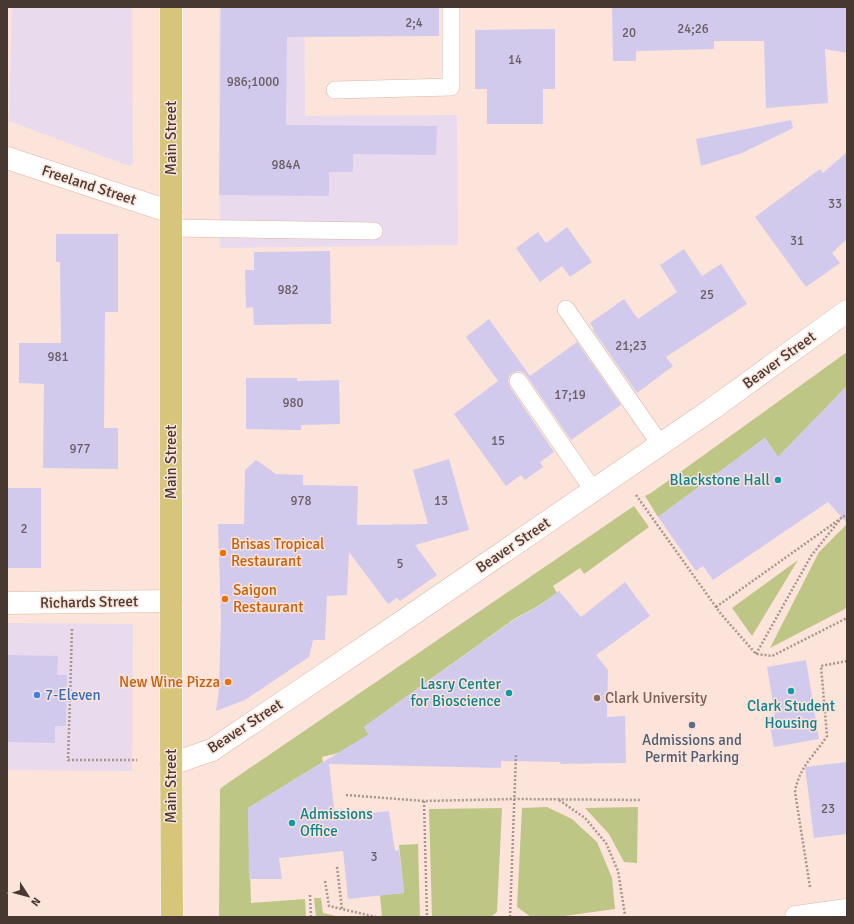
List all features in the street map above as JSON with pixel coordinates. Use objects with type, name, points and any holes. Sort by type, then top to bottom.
[{"type":"main road","name":"Main Street","points":[[171,7],[172,917]]},
{"type":"street","name":"Freeland Street","points":[[7,158],[171,220]]},
{"type":"street","name":"Beaver Street","points":[[171,764],[212,750],[712,409],[847,311]]},
{"type":"street","name":"Richards Street","points":[[7,603],[171,601]]},
{"type":"street","points":[[796,917],[847,910]]},
{"type":"lane","points":[[335,90],[451,87],[451,7]]},
{"type":"lane","points":[[171,220],[374,231]]},
{"type":"lane","points":[[566,309],[660,444]]},
{"type":"lane","points":[[518,381],[593,490]]},
{"type":"path","points":[[636,495],[716,607],[756,654],[772,656],[847,618]]},
{"type":"path","points":[[716,607],[847,514]]},
{"type":"path","points":[[756,654],[811,556],[842,517]]},
{"type":"path","points":[[73,602],[68,700],[68,760],[137,760]]},
{"type":"path","points":[[810,887],[794,792],[797,782],[807,763],[827,736],[821,666],[847,661]]},
{"type":"path","points":[[510,917],[516,754]]},
{"type":"path","points":[[346,795],[424,801],[515,799],[641,800]]},
{"type":"path","points":[[558,799],[585,818],[606,843],[618,871],[625,915]]},
{"type":"path","points":[[424,801],[427,917]]},
{"type":"path","points":[[337,867],[342,909]]},
{"type":"path","points":[[325,881],[329,906],[376,917]]},
{"type":"path","points":[[310,895],[311,917]]},
{"type":"shaded area","points":[[12,7],[132,7],[133,165],[129,166],[9,121]]},
{"type":"shaded area","points":[[219,7],[304,7],[305,116],[457,115],[458,245],[220,248]]},
{"type":"shaded area","points":[[7,623],[133,624],[132,771],[7,770]]},
{"type":"green space","points":[[847,352],[847,386],[778,457],[765,438],[658,517],[645,496]]},
{"type":"green space","points":[[634,506],[649,527],[584,574],[580,568],[553,586],[557,593],[538,606],[514,619],[364,727],[377,747],[354,749],[322,757],[323,762],[248,808],[251,903],[305,899],[306,917],[219,917],[220,789]]},
{"type":"green space","points":[[847,524],[847,605],[845,609],[770,648],[819,552]]},
{"type":"green space","points":[[798,560],[752,636],[732,608]]},
{"type":"green space","points":[[547,807],[572,819],[597,842],[612,878],[615,909],[557,917],[531,917],[517,907],[522,808]]},
{"type":"green space","points":[[638,807],[637,863],[624,862],[609,834],[585,808]]},
{"type":"green space","points":[[502,808],[497,912],[491,917],[432,917],[429,809]]},
{"type":"green space","points":[[418,844],[420,917],[382,917],[380,895],[404,893],[399,845]]},
{"type":"green space","points":[[314,898],[321,898],[323,913],[340,917],[316,917]]},
{"type":"building","points":[[221,7],[439,7],[439,36],[287,37],[286,125],[437,126],[436,155],[353,154],[353,172],[329,172],[329,196],[219,195]]},
{"type":"building","points":[[612,7],[847,7],[847,53],[825,49],[828,103],[766,108],[764,41],[714,41],[714,49],[636,51],[636,61],[613,61]]},
{"type":"building","points":[[555,29],[555,89],[543,89],[543,124],[487,124],[487,89],[475,89],[475,30]]},
{"type":"building","points":[[791,120],[793,128],[742,153],[701,166],[696,139]]},
{"type":"building","points":[[847,152],[847,239],[832,253],[840,263],[806,287],[755,217],[820,169],[823,173]]},
{"type":"building","points":[[567,227],[592,262],[570,277],[562,266],[540,282],[516,248],[538,232],[546,243]]},
{"type":"building","points":[[56,234],[118,234],[118,312],[105,312],[104,428],[118,428],[118,469],[43,468],[44,384],[19,383],[19,343],[61,343],[60,262],[56,262]]},
{"type":"building","points":[[684,249],[702,276],[721,264],[747,304],[666,357],[673,366],[637,393],[593,330],[594,329],[590,323],[624,299],[638,319],[677,292],[660,265]]},
{"type":"building","points":[[330,251],[331,324],[254,325],[253,307],[246,308],[245,270],[254,270],[254,252]]},
{"type":"building","points":[[489,319],[530,376],[577,342],[621,405],[571,440],[526,375],[523,372],[518,371],[512,373],[509,376],[508,381],[510,387],[554,452],[540,462],[543,467],[525,480],[521,475],[506,486],[454,414],[498,381],[466,337]]},
{"type":"building","points":[[246,378],[297,378],[297,381],[339,380],[340,424],[301,425],[301,430],[246,429]]},
{"type":"building","name":"Blackstone Hall","points":[[847,386],[847,523],[828,502],[713,580],[703,566],[696,571],[658,517],[765,438],[778,457]]},
{"type":"building","points":[[449,459],[469,530],[415,545],[437,575],[400,601],[397,598],[388,604],[349,552],[347,595],[327,596],[325,640],[313,640],[309,657],[245,700],[216,711],[219,689],[221,617],[218,524],[244,524],[245,470],[256,460],[276,474],[303,475],[303,485],[358,486],[357,525],[428,524],[413,470]]},
{"type":"building","points":[[7,488],[41,488],[41,568],[7,568]]},
{"type":"building","name":"Lasry Center for Bioscience","points":[[625,582],[650,616],[596,655],[608,670],[607,717],[625,716],[626,763],[560,764],[561,762],[501,761],[501,768],[329,764],[335,817],[389,811],[395,851],[399,850],[404,893],[348,899],[343,851],[279,858],[282,879],[249,879],[248,808],[369,734],[364,727],[515,619],[539,606],[559,591],[581,617]]},
{"type":"building","points":[[7,655],[58,656],[57,675],[67,675],[66,726],[55,726],[55,743],[7,742]]},
{"type":"building","name":"Clark Student Housing","points":[[806,660],[819,739],[774,747],[768,717],[775,715],[767,667]]},
{"type":"building","name":"Clark Student Housing","points":[[847,762],[847,834],[814,838],[805,767]]},
{"type":"place","name":"Blackstone Hall","points":[[778,480]]},
{"type":"place","name":"Brisas Tropical Restaurant","points":[[223,553]]},
{"type":"place","name":"Saigon Restaurant","points":[[225,599]]},
{"type":"place","name":"New Wine Pizza","points":[[228,682]]},
{"type":"place","name":"Clark Student Housing","points":[[791,691]]},
{"type":"place","name":"Lasry Center for Bioscience","points":[[509,693]]},
{"type":"place","name":"7-Eleven","points":[[37,695]]},
{"type":"place","name":"Clark University","points":[[597,698]]},
{"type":"place","name":"Admissions and Permit Parking","points":[[692,725]]},
{"type":"place","name":"Admissions Office","points":[[292,823]]}]
